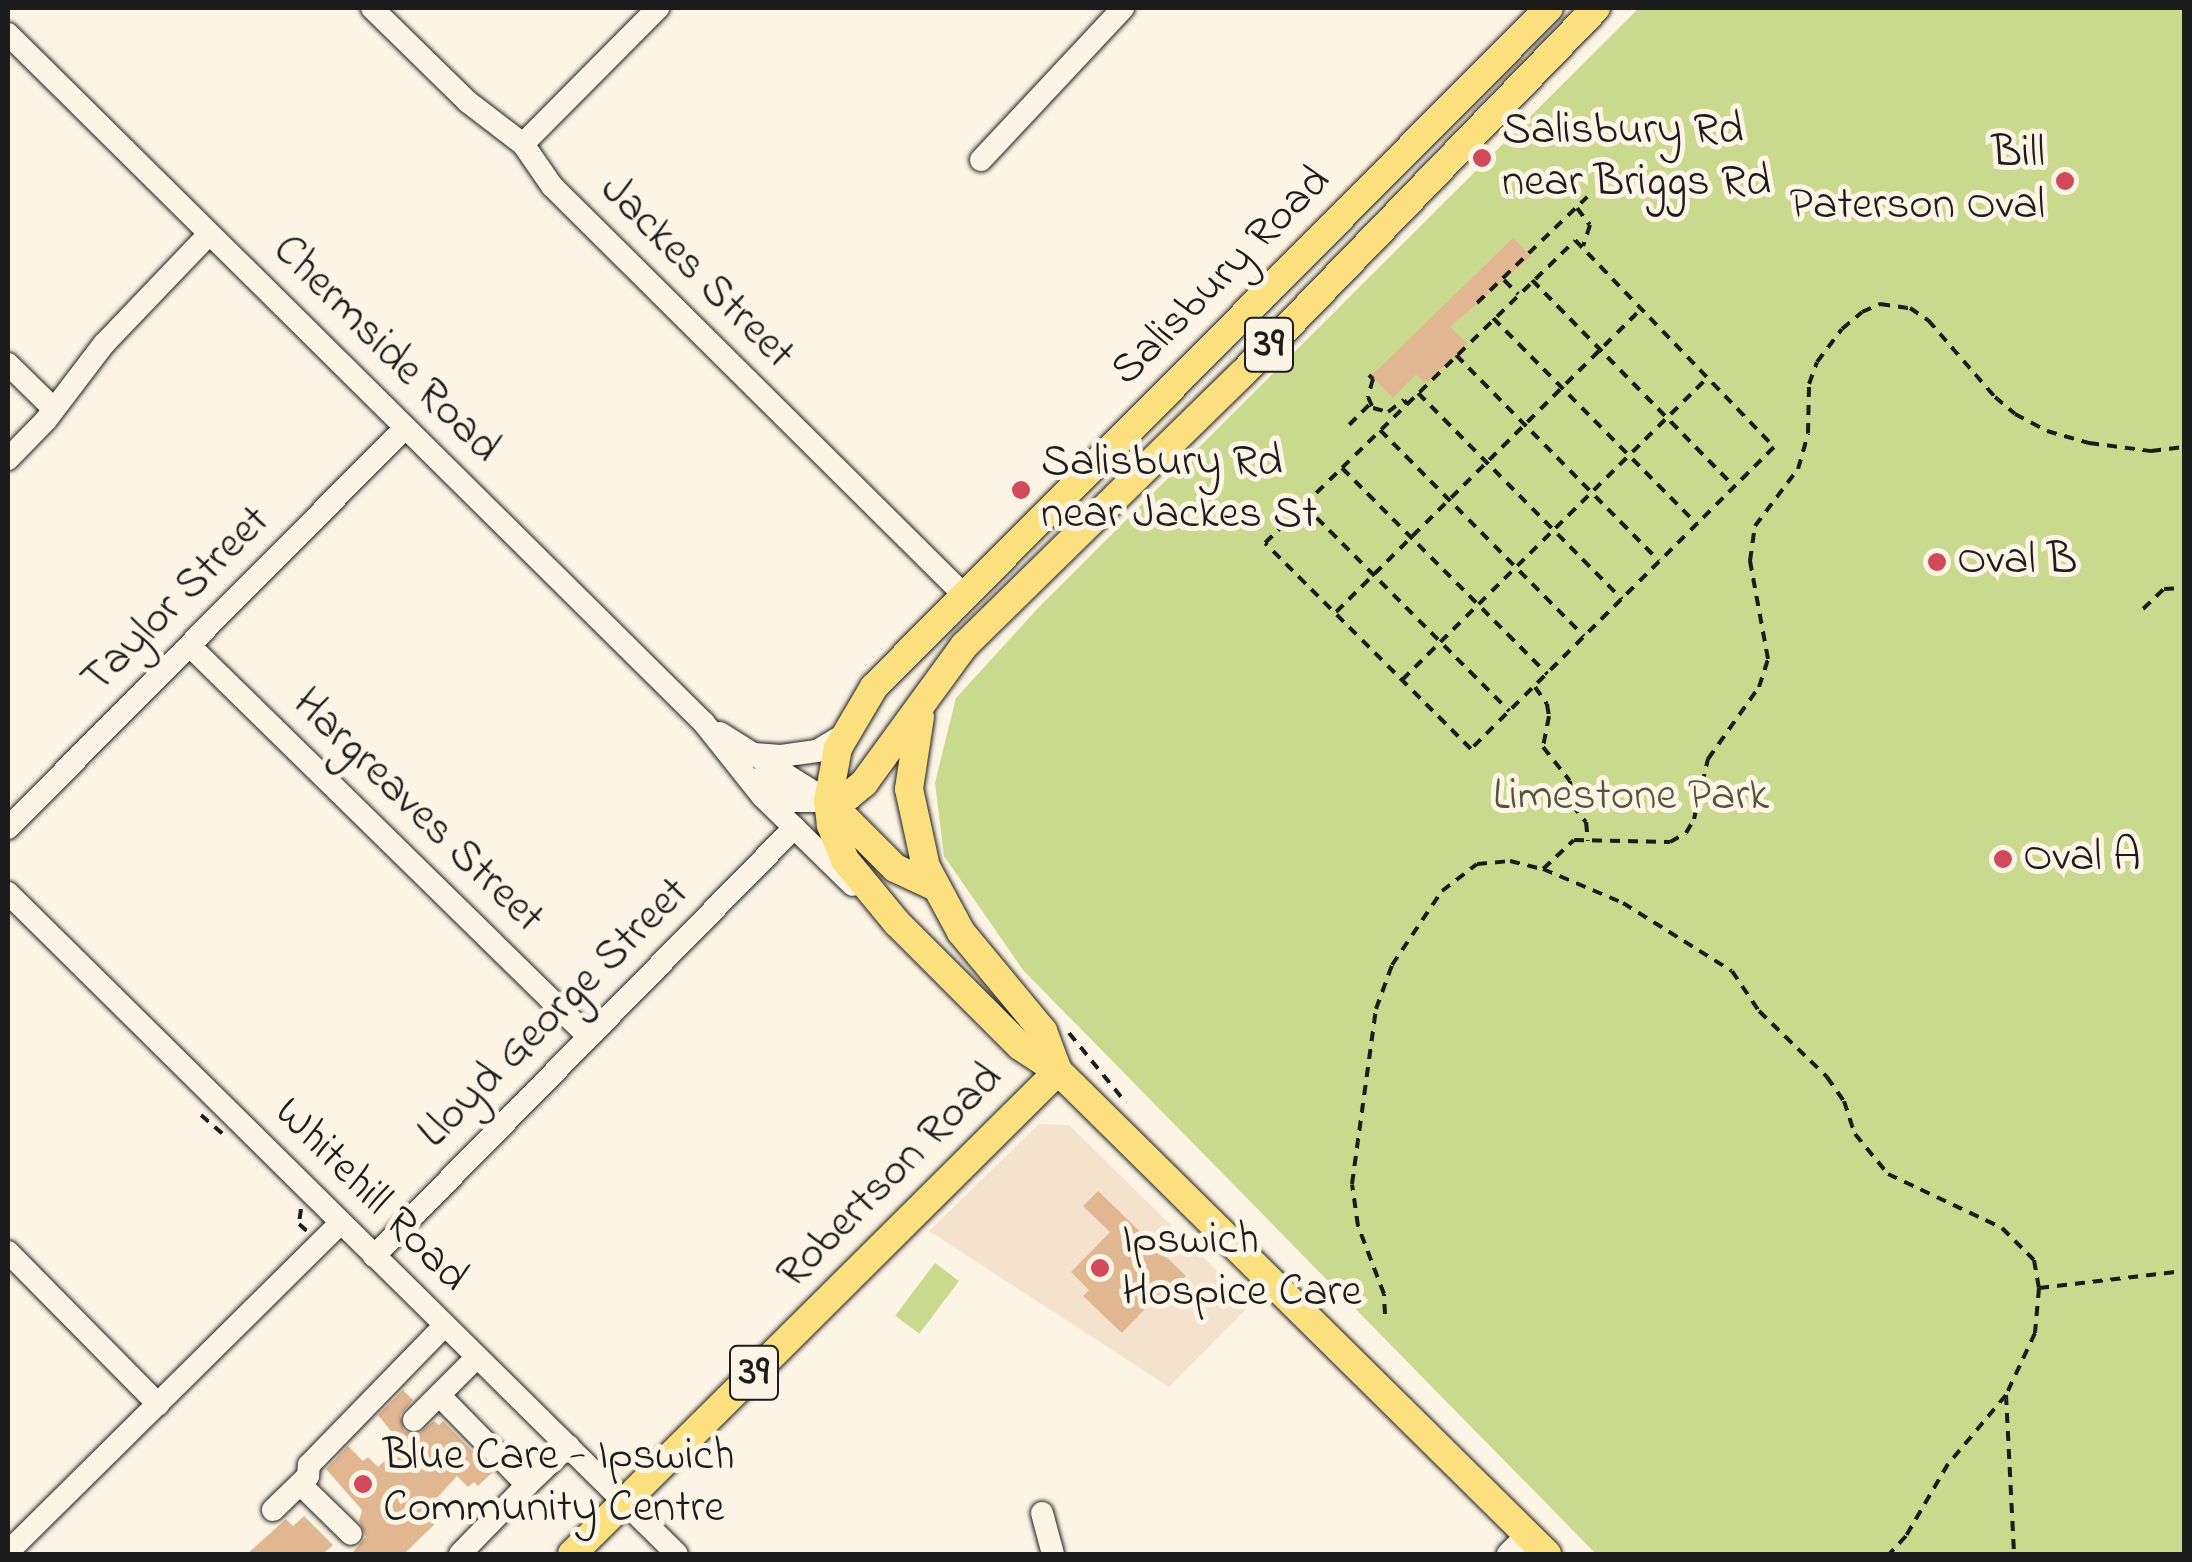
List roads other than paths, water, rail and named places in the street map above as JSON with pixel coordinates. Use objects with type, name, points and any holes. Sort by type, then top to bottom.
[{"type":"main road","name":"Salisbury Road","points":[[897,923],[846,860],[831,825],[828,801],[833,764],[844,735],[874,687],[1549,8]]},
{"type":"main road","name":"Salisbury Road","points":[[828,801],[848,796],[880,766],[938,678],[988,622],[1242,374],[1596,8]]},
{"type":"main road","points":[[965,596],[988,622]]},
{"type":"main road","name":"Salisbury Road","points":[[938,678],[914,736],[909,789],[918,842],[938,891]]},
{"type":"main road","name":"Chermside Road","points":[[828,801],[895,868],[938,891],[961,932],[1043,1030],[1058,1071]]},
{"type":"main road","name":"Chermside Road","points":[[897,923],[1020,1046],[1058,1071],[1527,1548]]},
{"type":"main road","name":"Robertson Road","points":[[572,1554],[1058,1071]]},
{"type":"street","name":"Jackes Street","points":[[372,8],[468,102],[523,144],[552,186],[965,596]]},
{"type":"street","points":[[523,144],[658,8]]},
{"type":"street","points":[[981,160],[1123,8]]},
{"type":"street","name":"Chermside Road","points":[[8,34],[403,430],[743,757],[794,828],[897,923]]},
{"type":"street","points":[[8,459],[54,409],[104,344],[208,234]]},
{"type":"street","points":[[8,364],[54,409]]},
{"type":"street","name":"Taylor Street","points":[[8,828],[403,430]]},
{"type":"street","name":"Hargreaves Street","points":[[190,646],[588,1036]]},
{"type":"street","points":[[743,757],[816,751],[844,735]]},
{"type":"street","name":"Chermside Road","points":[[743,757],[828,801]]},
{"type":"street","name":"Lloyd George Street","points":[[374,1256],[794,828]]},
{"type":"street","name":"Whitehill Road","points":[[8,893],[677,1554]]},
{"type":"street","points":[[8,1552],[340,1223]]},
{"type":"street","points":[[8,1252],[158,1404]]},
{"type":"street","points":[[274,1510],[308,1476],[308,1465],[444,1325]]},
{"type":"street","points":[[414,1420],[477,1357]]},
{"type":"street","points":[[439,1395],[527,1485]]},
{"type":"street","points":[[460,1554],[568,1446]]},
{"type":"street","points":[[300,1484],[352,1534]]},
{"type":"street","points":[[1042,1512],[1053,1554]]},
{"type":"place","name":"Salisbury Rd near Briggs Rd","points":[[1482,158]]},
{"type":"place","name":"Bill Paterson Oval","points":[[2065,181]]},
{"type":"place","name":"Salisbury Rd near Jackes St","points":[[1021,490]]},
{"type":"place","name":"Oval B","points":[[1937,562]]},
{"type":"place","name":"Oval A","points":[[2003,859]]},
{"type":"place","name":"Ipswich Hospice Care","points":[[1100,1268]]},
{"type":"place","name":"Blue Care - Ipswich Community Centre","points":[[363,1484]]},
{"type":"park label","name":"Limestone Park","points":[[1631,798]]}]
